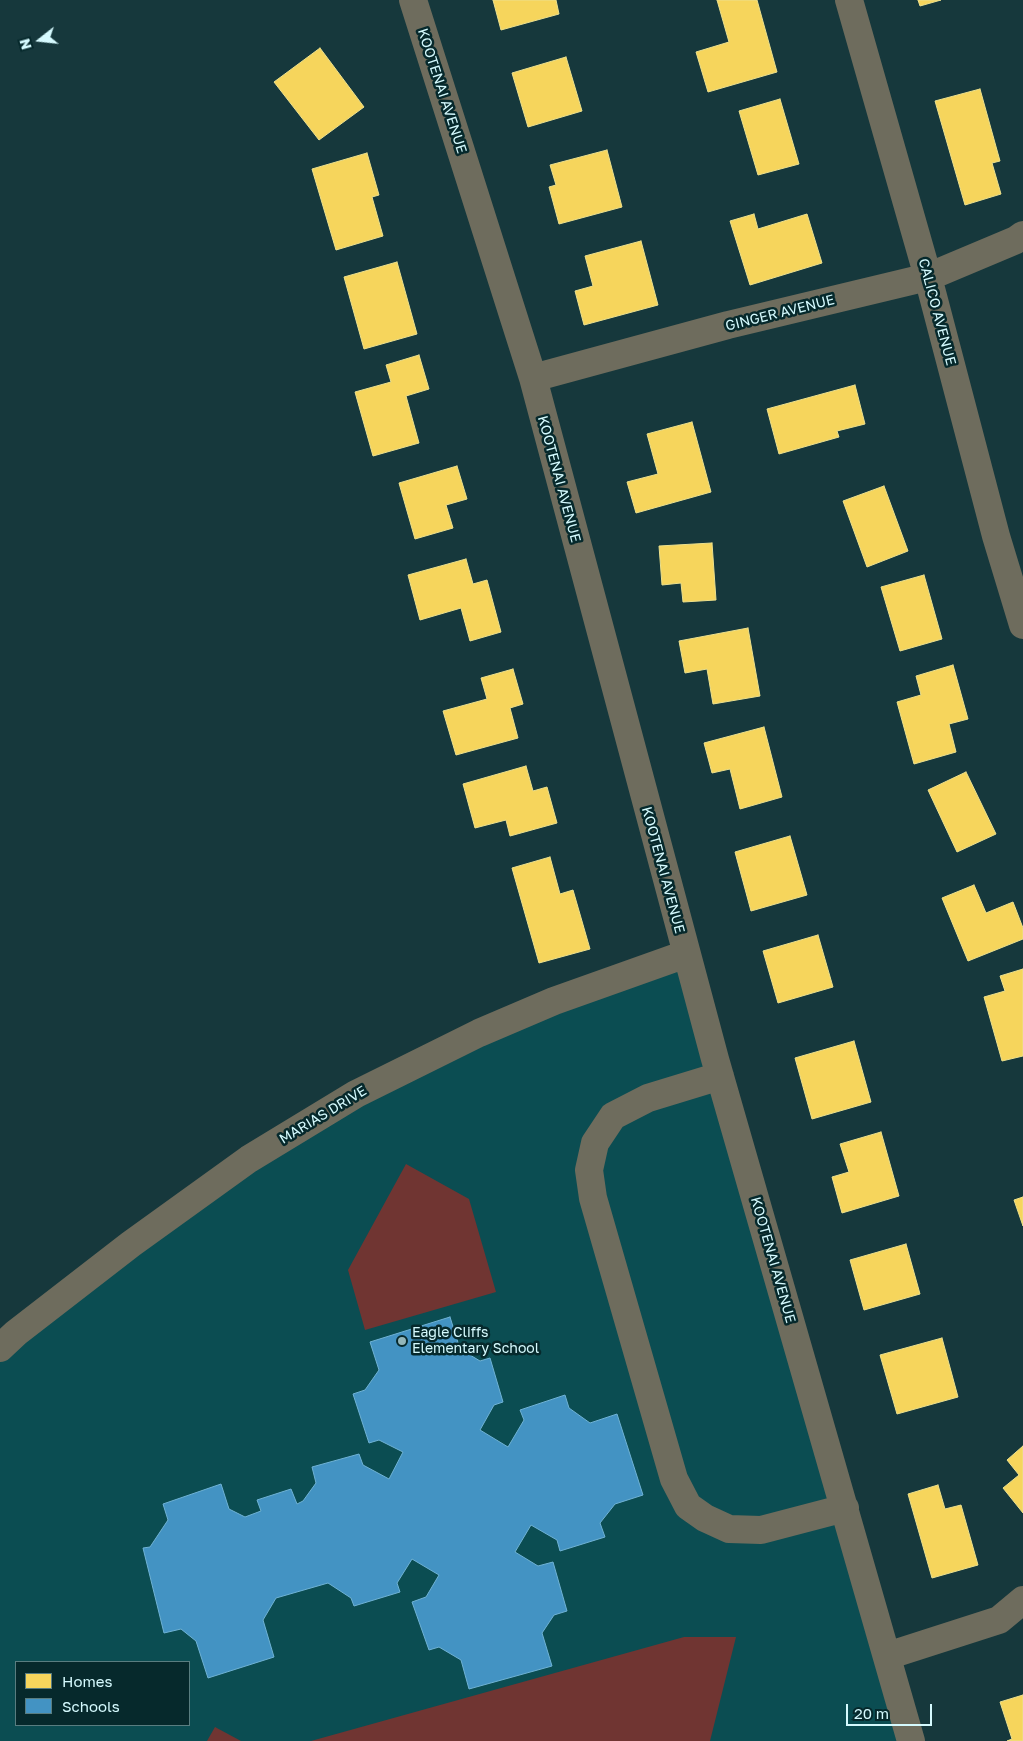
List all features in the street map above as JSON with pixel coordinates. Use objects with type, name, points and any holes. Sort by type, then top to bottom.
[{"type":"street","name":"KOOTENAI AVENUE","points":[[413,0],[533,378],[686,954],[911,1741]]},
{"type":"street","name":"CALICO AVENUE","points":[[849,0],[928,277],[996,536],[1023,625]]},
{"type":"street","name":"GINGER AVENUE","points":[[533,378],[728,325],[928,277],[1016,240],[1023,235]]},
{"type":"street","name":"MARIAS DRIVE","points":[[0,1348],[16,1333],[131,1244],[249,1159],[356,1094],[479,1034],[554,1001],[686,954]]},
{"type":"street","points":[[720,1076],[648,1098],[613,1116],[595,1143],[589,1170],[593,1198],[674,1479],[688,1506],[705,1518],[729,1529],[761,1530],[845,1508]]},
{"type":"street","points":[[886,1656],[999,1620],[1023,1600]]},
{"type":"shaded area","name":"Eagle Cliffs Elementary School","points":[[686,954],[911,1741],[0,1741],[0,1348],[356,1094]]},
{"type":"shaded area","points":[[406,1164],[469,1199],[496,1292],[365,1330],[348,1270]]},
{"type":"shaded area","points":[[684,1637],[736,1637],[710,1741],[311,1741]]},
{"type":"shaded area","points":[[215,1727],[241,1741],[207,1741]]},
{"type":"building: Homes","points":[[493,0],[556,0],[559,14],[501,30]]},
{"type":"building: Homes","points":[[717,0],[757,0],[777,72],[708,92],[696,52],[729,42]]},
{"type":"building: Homes","points":[[918,0],[941,0],[920,6]]},
{"type":"building: Homes","points":[[320,48],[364,107],[319,140],[274,82]]},
{"type":"building: Homes","points":[[566,57],[582,111],[528,127],[512,73]]},
{"type":"building: Homes","points":[[980,89],[1000,161],[992,163],[1001,194],[965,205],[935,101]]},
{"type":"building: Homes","points":[[780,99],[799,164],[758,175],[739,111]]},
{"type":"building: Homes","points":[[607,150],[622,207],[559,224],[549,187],[556,185],[550,165]]},
{"type":"building: Homes","points":[[367,153],[379,195],[372,197],[383,236],[336,250],[312,169]]},
{"type":"building: Homes","points":[[754,214],[758,229],[807,214],[822,263],[750,285],[730,221]]},
{"type":"building: Homes","points":[[641,241],[658,305],[584,325],[575,291],[593,286],[585,256]]},
{"type":"building: Homes","points":[[397,262],[417,334],[364,349],[344,277]]},
{"type":"building: Homes","points":[[419,355],[429,389],[406,396],[419,443],[373,456],[355,392],[391,382],[386,365]]},
{"type":"building: Homes","points":[[855,385],[865,424],[837,431],[839,437],[779,454],[767,409]]},
{"type":"building: Homes","points":[[692,422],[711,492],[636,513],[627,482],[658,474],[647,434]]},
{"type":"building: Homes","points":[[457,466],[467,499],[446,505],[453,528],[415,539],[399,483]]},
{"type":"building: Homes","points":[[884,486],[908,551],[867,567],[843,501]]},
{"type":"building: Homes","points":[[712,543],[716,600],[683,602],[681,583],[662,585],[659,546]]},
{"type":"building: Homes","points":[[466,559],[473,584],[487,580],[501,632],[470,641],[461,608],[420,620],[408,575]]},
{"type":"building: Homes","points":[[924,575],[942,639],[900,651],[881,587]]},
{"type":"building: Homes","points":[[748,628],[760,696],[713,704],[707,669],[685,673],[679,641]]},
{"type":"building: Homes","points":[[953,665],[968,719],[949,724],[956,752],[914,764],[897,702],[921,695],[916,676]]},
{"type":"building: Homes","points":[[513,669],[523,704],[510,708],[518,738],[456,755],[443,711],[487,699],[481,678]]},
{"type":"building: Homes","points":[[764,727],[782,797],[740,809],[730,769],[712,773],[704,743]]},
{"type":"building: Homes","points":[[526,766],[533,791],[547,787],[557,823],[510,836],[506,820],[475,828],[463,784]]},
{"type":"building: Homes","points":[[966,772],[996,834],[957,852],[928,790]]},
{"type":"building: Homes","points":[[790,836],[807,895],[751,911],[735,852]]},
{"type":"building: Homes","points":[[550,857],[560,894],[573,890],[590,949],[539,963],[512,868]]},
{"type":"building: Homes","points":[[974,885],[986,913],[1013,902],[1023,928],[1023,939],[968,961],[942,898]]},
{"type":"building: Homes","points":[[818,935],[833,987],[778,1003],[763,951]]},
{"type":"building: Homes","points":[[1023,969],[1023,1056],[1002,1061],[984,997],[1005,991],[1000,976]]},
{"type":"building: Homes","points":[[854,1041],[871,1102],[812,1119],[795,1058]]},
{"type":"building: Homes","points":[[881,1132],[899,1196],[842,1213],[832,1177],[849,1172],[840,1144]]},
{"type":"building: Homes","points":[[1023,1197],[1023,1226],[1014,1200]]},
{"type":"building: Homes","points":[[906,1244],[920,1294],[864,1310],[850,1260]]},
{"type":"building: Homes","points":[[942,1338],[958,1397],[897,1414],[880,1355]]},
{"type":"building: Homes","points":[[1023,1446],[1023,1513],[1003,1488],[1019,1475],[1007,1460]]},
{"type":"building: Homes","points":[[938,1485],[945,1509],[961,1505],[978,1565],[932,1578],[908,1494]]},
{"type":"building: Homes","points":[[1023,1695],[1023,1741],[1007,1741],[1012,1739],[1000,1702]]},
{"type":"building: Schools","points":[[450,1317],[460,1349],[480,1361],[490,1358],[503,1402],[494,1405],[480,1430],[508,1447],[524,1420],[520,1410],[565,1395],[569,1408],[590,1423],[617,1414],[643,1495],[615,1504],[600,1523],[605,1537],[560,1551],[557,1540],[531,1525],[515,1552],[538,1566],[553,1562],[567,1611],[554,1615],[542,1633],[552,1666],[469,1689],[461,1660],[439,1647],[429,1650],[412,1602],[426,1597],[439,1575],[412,1559],[397,1583],[400,1592],[354,1606],[351,1598],[328,1583],[276,1598],[263,1620],[274,1657],[208,1678],[196,1641],[181,1629],[164,1633],[143,1548],[150,1547],[168,1520],[163,1504],[221,1484],[229,1509],[245,1517],[261,1511],[257,1500],[291,1489],[297,1504],[303,1501],[316,1483],[312,1467],[359,1454],[363,1465],[389,1479],[403,1452],[379,1440],[369,1443],[353,1394],[365,1390],[379,1370],[370,1342]]},
{"type":"place","name":"Eagle Cliffs Elementary School","points":[[402,1341]]}]
